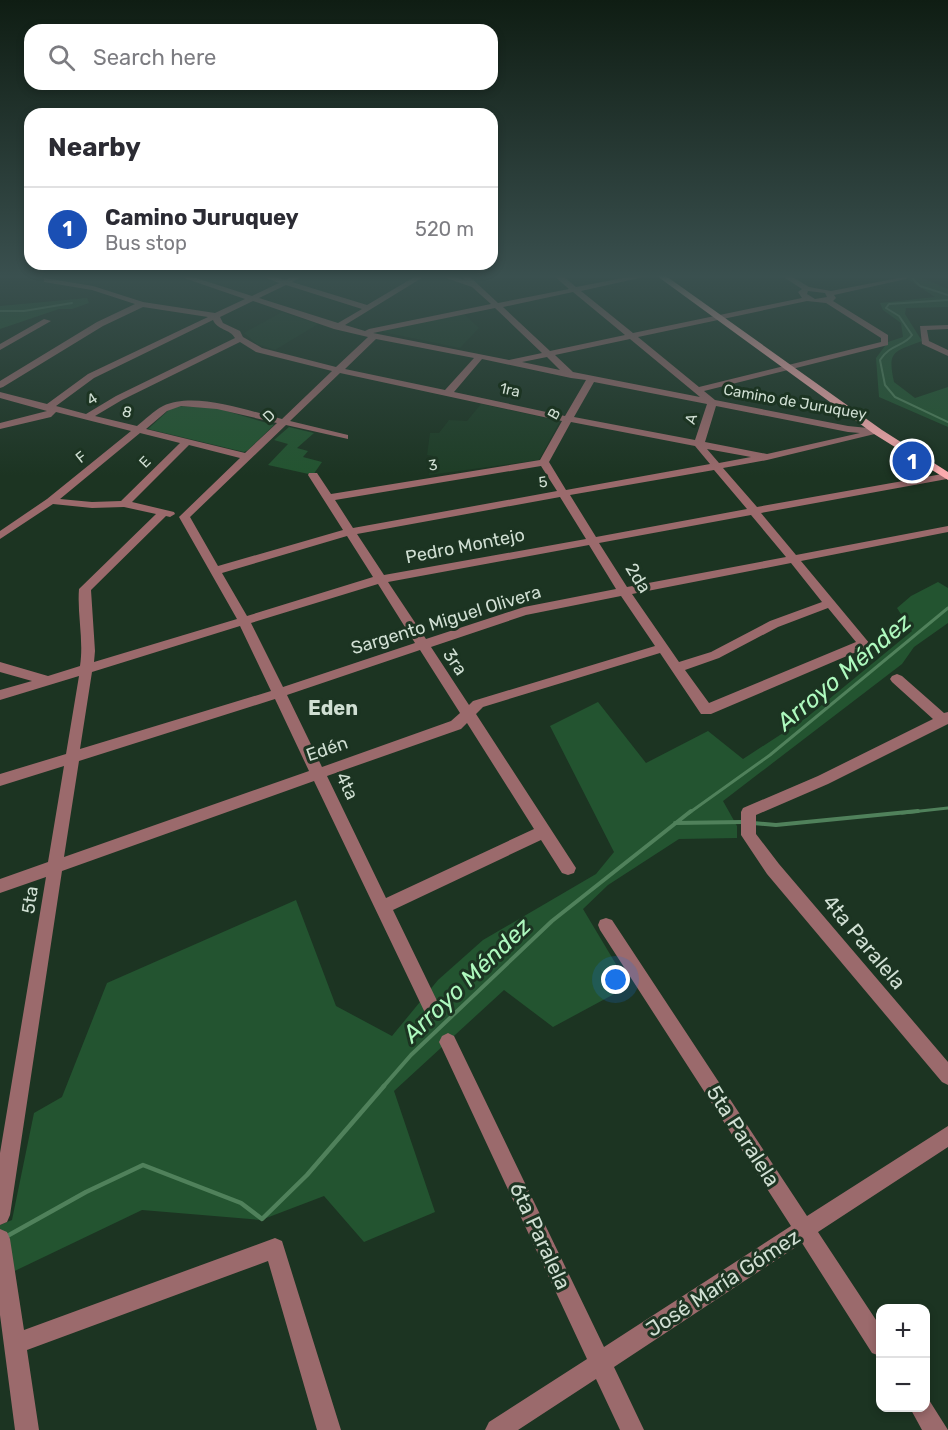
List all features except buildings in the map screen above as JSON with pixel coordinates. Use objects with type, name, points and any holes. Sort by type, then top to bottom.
[{"type":"main road","points":[[753,343],[878,432],[947,476]]},
{"type":"street","points":[[0,385],[68,343]]},
{"type":"street","points":[[0,426],[48,415],[51,408],[91,376],[160,343]]},
{"type":"street","name":"4","points":[[87,417],[119,398],[232,343]]},
{"type":"street","name":"1ra","points":[[246,343],[259,350],[447,394],[766,457]]},
{"type":"street","name":"D","points":[[184,517],[367,343]]},
{"type":"street","name":"Camino de Juruquey","points":[[411,343],[590,380],[848,429],[878,432]]},
{"type":"street","points":[[538,343],[571,375]]},
{"type":"street","points":[[504,363],[596,343]]},
{"type":"street","points":[[640,343],[712,402]]},
{"type":"street","points":[[697,390],[885,343]]},
{"type":"street","points":[[927,343],[948,353]]},
{"type":"street","points":[[447,394],[478,357]]},
{"type":"street","name":"B","points":[[544,462],[590,380]]},
{"type":"street","name":"8","points":[[0,395],[248,457]]},
{"type":"street","name":"A","points":[[699,445],[712,402]]},
{"type":"street","name":"F","points":[[0,536],[51,501],[164,409],[180,403],[217,406],[283,423]]},
{"type":"street","points":[[283,423],[345,436]]},
{"type":"street","name":"5","points":[[215,571],[348,532],[766,457],[878,432]]},
{"type":"street","name":"E","points":[[124,504],[187,442]]},
{"type":"street","points":[[676,668],[715,654],[774,624],[830,603],[699,445]]},
{"type":"street","name":"2da","points":[[544,462],[624,591],[706,710],[864,644],[830,603]]},
{"type":"street","name":"3","points":[[328,498],[544,462]]},
{"type":"street","name":"3ra","points":[[313,475],[378,580],[469,714],[568,868]]},
{"type":"street","name":"Pedro Montejo","points":[[0,695],[378,580],[947,476]]},
{"type":"street","points":[[51,501],[92,506],[124,504],[184,517]]},
{"type":"street","name":"5ta","points":[[0,1215],[2,1177],[35,1003],[70,759],[89,651],[85,589],[164,513]]},
{"type":"street","name":"4ta","points":[[184,517],[244,621],[433,1011]]},
{"type":"street","name":"Sargento Miguel Olivera","points":[[0,780],[279,693],[524,611],[948,529]]},
{"type":"street","name":"Edén","points":[[0,886],[456,725],[478,704],[663,648]]},
{"type":"street","points":[[0,667],[47,680]]},
{"type":"street","points":[[897,680],[945,718]]},
{"type":"street","name":"4ta Paralela","points":[[945,718],[823,780],[748,812],[749,835],[773,869],[948,1076]]},
{"type":"street","points":[[384,907],[545,831]]},
{"type":"street","name":"5ta Paralela","points":[[606,926],[876,1339]]},
{"type":"street","name":"6ta Paralela","points":[[448,1042],[632,1430]]},
{"type":"street","name":"José María Gómez","points":[[497,1430],[948,1136]]},
{"type":"street","points":[[1,1244],[17,1343],[27,1430]]},
{"type":"street","points":[[17,1343],[275,1248],[329,1430]]},
{"type":"street","points":[[924,1412],[936,1430]]},
{"type":"shaded area","points":[[256,343],[287,343],[275,350]]},
{"type":"shaded area","points":[[435,343],[465,343],[460,348]]},
{"type":"shaded area","points":[[887,343],[918,343],[899,350],[892,358],[894,382],[915,398],[948,387],[948,427],[879,397],[876,358]]},
{"type":"shaded area","points":[[481,404],[560,421],[539,460],[429,475],[433,456],[427,455],[430,433],[439,433],[449,420],[467,421]]},
{"type":"shaded area","points":[[177,406],[216,408],[274,425],[244,452],[148,429],[170,409]]},
{"type":"shaded area","points":[[289,427],[314,433],[297,448],[308,451],[303,457],[322,462],[313,475],[268,465],[288,444],[274,440]]},
{"type":"shaded area","points":[[938,582],[948,588],[948,623],[914,647],[902,664],[723,801],[737,826],[737,838],[679,839],[608,885],[583,909],[629,986],[553,1027],[504,990],[394,1091],[435,1212],[364,1242],[324,1196],[261,1220],[142,1210],[0,1278],[0,1225],[12,1220],[34,1113],[62,1097],[107,983],[296,900],[336,1006],[392,1036],[438,980],[483,940],[596,874],[614,852],[550,726],[598,702],[646,763],[708,731],[743,759],[806,718],[912,631],[897,608],[911,596]]},
{"type":"waterway","name":"Arroyo Méndez","points":[[902,343],[888,351],[880,360],[885,385],[895,397],[948,422]]},
{"type":"waterway","name":"Arroyo Méndez","points":[[689,813],[770,755],[948,608]]},
{"type":"waterway","points":[[902,813],[948,808]]},
{"type":"waterway","name":"Arroyo Méndez","points":[[676,823],[691,811]]},
{"type":"waterway","points":[[753,823],[776,825],[918,811]]},
{"type":"waterway","points":[[676,823],[743,822]]},
{"type":"waterway","name":"Arroyo Méndez","points":[[383,1087],[411,1055],[552,921],[676,823]]},
{"type":"waterway","name":"Arroyo Méndez","points":[[0,1240],[86,1192],[143,1165],[241,1203],[262,1219],[307,1175],[384,1086]]},
{"type":"place","name":"Camino Juruquey","points":[[912,461]]},
{"type":"district","name":"Eden","points":[[333,708]]}]
